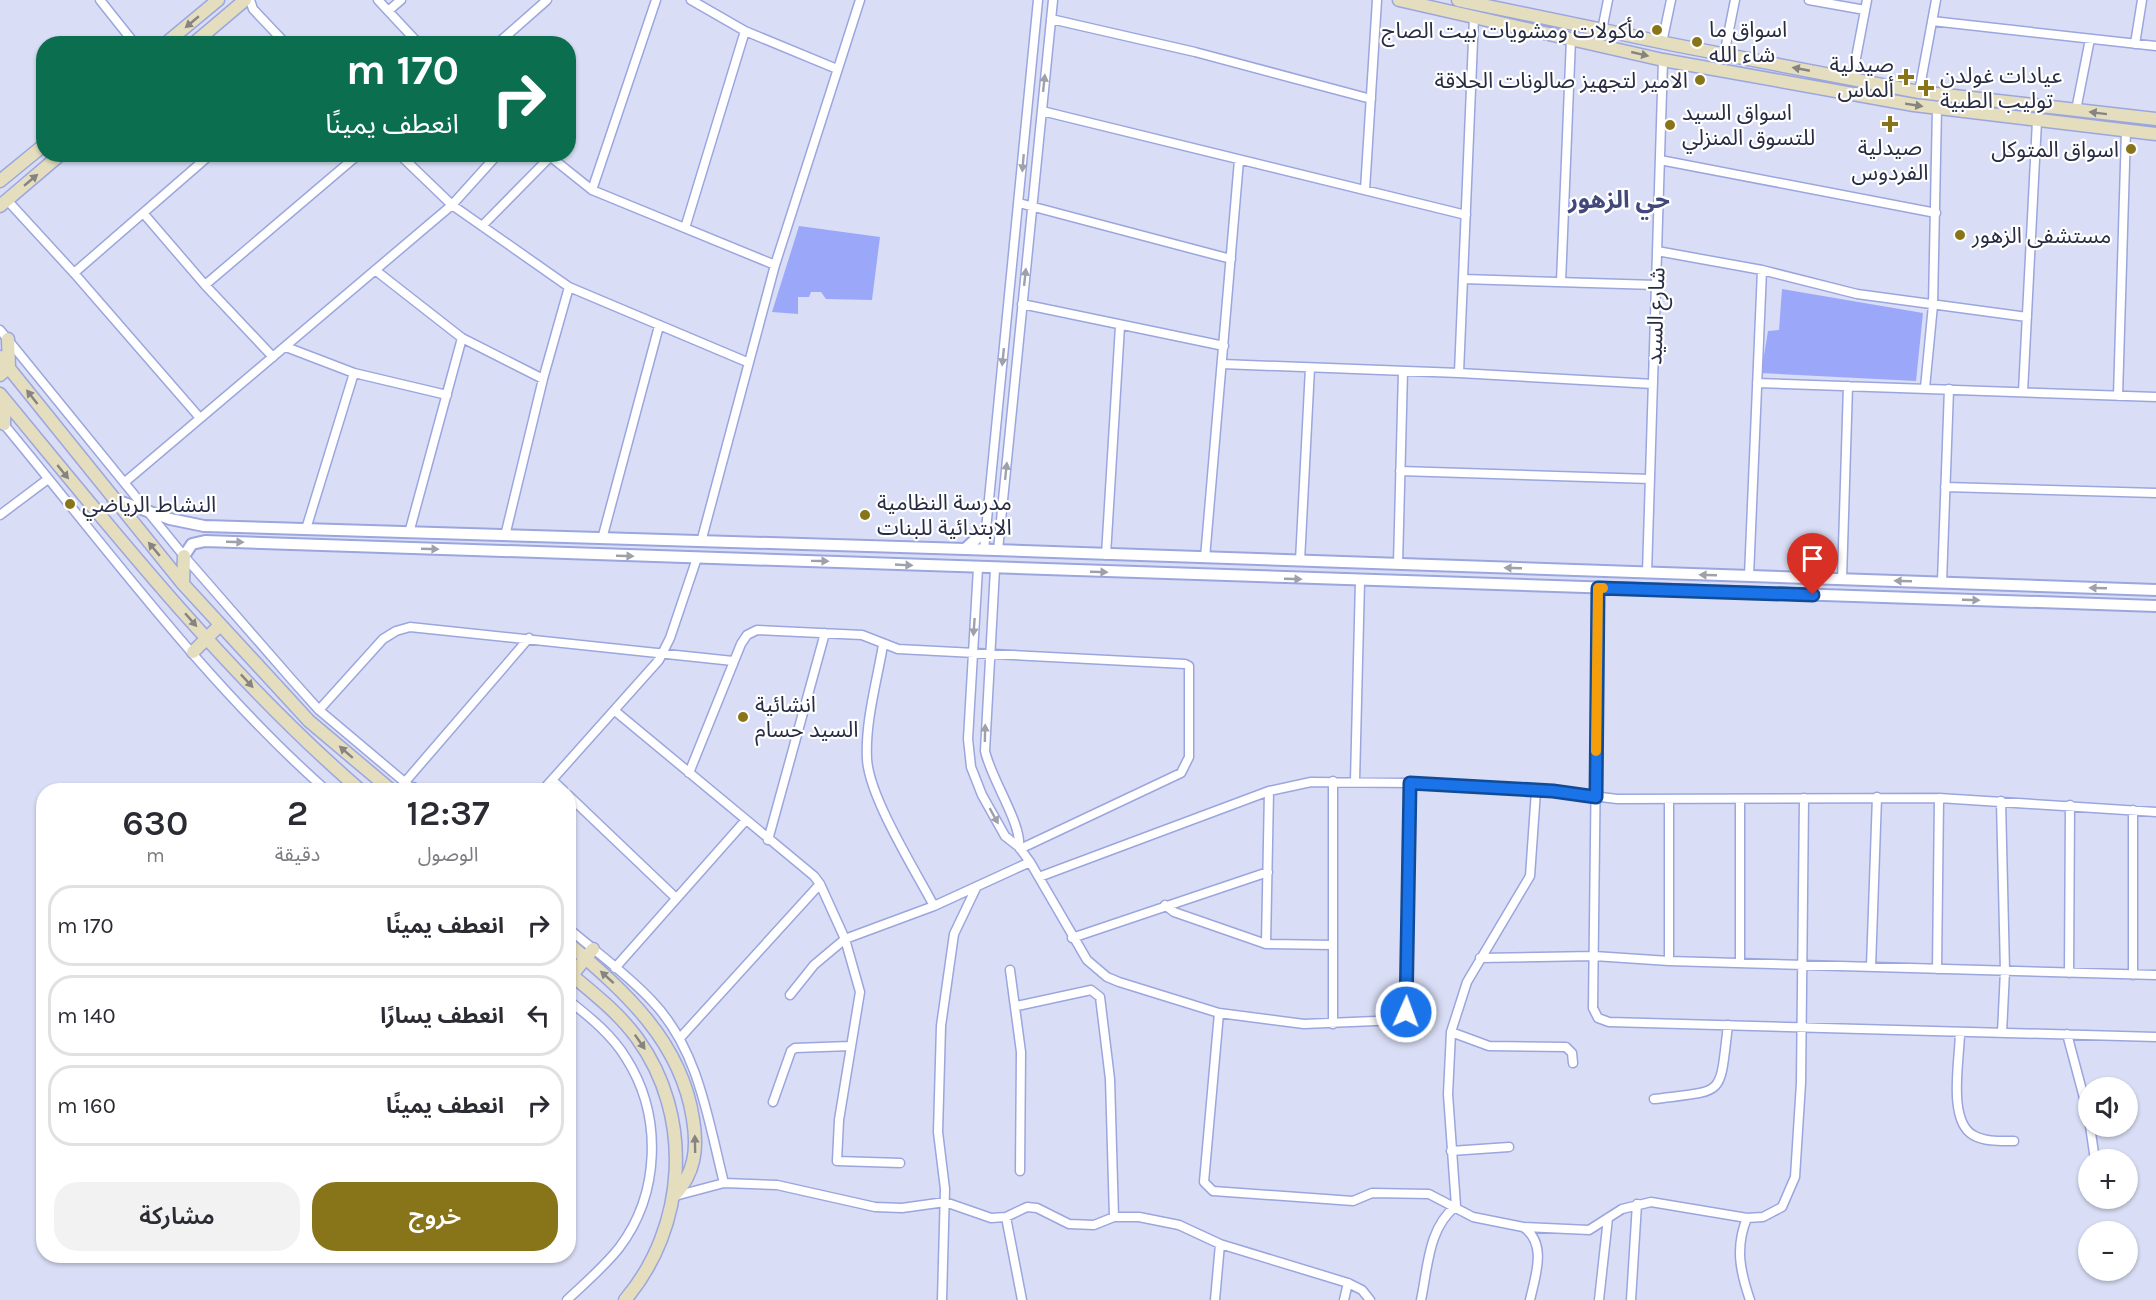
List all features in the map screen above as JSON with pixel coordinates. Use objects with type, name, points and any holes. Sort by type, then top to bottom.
[{"type":"main road","points":[[175,36],[218,0]]},
{"type":"main road","points":[[202,36],[244,0]]},
{"type":"main road","points":[[1399,0],[1663,60],[1937,108],[2156,134]]},
{"type":"main road","points":[[1458,0],[1490,3],[1662,43],[1919,92],[2156,119]]},
{"type":"main road","points":[[1767,78],[1770,63]]},
{"type":"main road","points":[[0,181],[36,152]]},
{"type":"main road","points":[[3,203],[52,162]]},
{"type":"main road","points":[[4,335],[4,371]]},
{"type":"main road","points":[[0,357],[4,371],[183,584],[309,721],[383,783]]},
{"type":"main road","points":[[2,397],[2,422]]},
{"type":"main road","points":[[2,397],[84,497],[207,638],[290,727],[352,783]]},
{"type":"main road","points":[[84,497],[101,485]]},
{"type":"main road","points":[[183,584],[184,556]]},
{"type":"main road","points":[[194,652],[220,624]]},
{"type":"main road","points":[[576,947],[590,954],[654,1026],[683,1077],[690,1100],[696,1154],[686,1181],[674,1196]]},
{"type":"main road","points":[[576,967],[590,954]]},
{"type":"main road","points":[[576,978],[628,1026],[646,1050],[660,1077],[675,1136],[674,1196],[667,1226],[656,1254],[625,1300]]},
{"type":"street","points":[[100,0],[129,36]]},
{"type":"street","points":[[250,0],[253,9],[278,36]]},
{"type":"street","points":[[378,0],[411,36]]},
{"type":"street","points":[[388,11],[401,0]]},
{"type":"street","points":[[506,36],[547,0]]},
{"type":"street","points":[[592,190],[656,0]]},
{"type":"street","points":[[691,0],[745,30],[837,69]]},
{"type":"street","points":[[701,543],[747,362],[775,265],[860,0]]},
{"type":"street","points":[[984,550],[1038,0]]},
{"type":"street","points":[[998,550],[1053,0]]},
{"type":"street","points":[[1365,190],[1377,0]]},
{"type":"street","points":[[1602,30],[1608,0]]},
{"type":"street","points":[[1662,43],[1671,0]]},
{"type":"street","points":[[1724,55],[1735,0]]},
{"type":"street","points":[[1809,0],[1865,10]]},
{"type":"street","points":[[1852,79],[1867,0]]},
{"type":"street","points":[[1919,92],[1936,0]]},
{"type":"street","points":[[2135,44],[2142,0]]},
{"type":"street","points":[[1459,374],[1474,17]]},
{"type":"street","points":[[1051,19],[1195,52],[1371,99]]},
{"type":"street","points":[[1932,21],[2156,46]]},
{"type":"street","points":[[685,228],[745,30]]},
{"type":"street","points":[[1561,282],[1571,39]]},
{"type":"street","points":[[2076,110],[2090,39]]},
{"type":"street","name":"شارع السيد","points":[[1647,573],[1663,60]]},
{"type":"street","points":[[1925,388],[1933,305],[1937,108]]},
{"type":"street","points":[[1042,111],[1466,215]]},
{"type":"street","points":[[2023,392],[2037,121]]},
{"type":"street","points":[[2118,396],[2126,131]]},
{"type":"street","points":[[1205,558],[1239,160]]},
{"type":"street","points":[[1660,160],[1936,213]]},
{"type":"street","points":[[75,273],[202,162]]},
{"type":"street","points":[[205,285],[350,162]]},
{"type":"street","points":[[407,162],[452,204],[569,287],[747,362]]},
{"type":"street","points":[[125,482],[452,204],[491,162]]},
{"type":"street","points":[[482,226],[543,162]]},
{"type":"street","points":[[557,162],[592,190],[775,265]]},
{"type":"street","points":[[3,203],[75,273],[200,418]]},
{"type":"street","points":[[1019,203],[1231,259]]},
{"type":"street","points":[[144,214],[205,285],[273,357]]},
{"type":"street","points":[[1657,251],[1761,270],[1857,294],[2027,317]]},
{"type":"street","points":[[375,270],[462,338],[543,379]]},
{"type":"street","points":[[1749,576],[1761,270]]},
{"type":"street","points":[[1463,279],[1656,285]]},
{"type":"street","points":[[505,536],[543,379],[569,287]]},
{"type":"street","points":[[1022,304],[1224,346]]},
{"type":"street","points":[[602,539],[659,326]]},
{"type":"street","points":[[1106,555],[1120,326]]},
{"type":"street","points":[[4,335],[184,556],[319,710],[405,783]]},
{"type":"street","points":[[298,336],[310,357]]},
{"type":"street","points":[[409,533],[462,338]]},
{"type":"street","points":[[286,347],[354,373],[447,395]]},
{"type":"street","points":[[1222,364],[1653,384]]},
{"type":"street","points":[[1300,561],[1310,368]]},
{"type":"street","points":[[1398,564],[1403,371]]},
{"type":"street","points":[[306,529],[354,373]]},
{"type":"street","points":[[1757,383],[2156,397]]},
{"type":"street","points":[[1842,579],[1848,386]]},
{"type":"street","points":[[1941,582],[1949,389]]},
{"type":"street","points":[[2,422],[194,652],[274,741],[319,783]]},
{"type":"street","points":[[1400,471],[1650,479]]},
{"type":"street","points":[[0,515],[48,479]]},
{"type":"street","points":[[1945,487],[2156,494]]},
{"type":"street","points":[[112,498],[193,525],[2156,590]]},
{"type":"street","points":[[281,544],[282,528]]},
{"type":"street","points":[[965,549],[986,530]]},
{"type":"street","points":[[184,556],[192,544],[198,542],[281,544],[2156,606]]},
{"type":"street","points":[[845,562],[846,547]]},
{"type":"street","points":[[549,783],[664,653],[697,558]]},
{"type":"street","points":[[1434,583],[1439,573],[1436,565]]},
{"type":"street","points":[[978,568],[968,738],[971,767],[982,795],[1005,836],[1020,848],[1087,960],[1107,977],[1152,995],[1219,1013],[1276,1022],[1333,1024],[1394,1021],[1406,1012],[1410,783]]},
{"type":"street","points":[[995,569],[986,751],[992,775],[1018,833],[1020,848]]},
{"type":"street","points":[[1355,781],[1360,581]]},
{"type":"street","points":[[2005,584],[2005,601]]},
{"type":"street","points":[[1598,588],[1593,1008],[1603,1021],[2156,1036]]},
{"type":"street","points":[[319,710],[383,639],[396,631],[410,627],[733,661]]},
{"type":"street","points":[[688,773],[733,661],[744,639],[757,630],[867,636],[883,645],[898,649],[989,656],[1185,664],[1191,669],[1189,757],[1181,773],[1020,848]]},
{"type":"street","points":[[768,840],[825,633]]},
{"type":"street","points":[[415,783],[529,638]]},
{"type":"street","points":[[883,645],[868,734],[868,771],[876,795],[934,906]]},
{"type":"street","points":[[615,711],[814,876],[820,884],[845,939],[860,992],[839,1120],[837,1161],[900,1163]]},
{"type":"street","points":[[552,780],[555,783]]},
{"type":"street","points":[[1332,781],[1333,1024]]},
{"type":"street","points":[[1039,877],[1269,790],[1290,785],[1332,781],[1536,790],[1596,797],[1939,798],[2156,812]]},
{"type":"street","points":[[1266,944],[1269,790]]},
{"type":"street","points":[[1456,1206],[1451,1151],[1448,1061],[1451,1032],[1467,982],[1530,876],[1536,790]]},
{"type":"street","points":[[1870,967],[1877,797]]},
{"type":"street","points":[[1219,1013],[1204,1182],[1207,1188],[1213,1191],[1353,1201],[1372,1193],[1414,1192],[1429,1194],[1482,1220],[1523,1227],[1589,1230],[1622,1209],[1637,1204],[1658,1202],[1747,1218],[1763,1217],[1782,1207],[1795,1177],[1803,1028],[1804,798]]},
{"type":"street","points":[[1937,969],[1939,798]]},
{"type":"street","points":[[1669,961],[1670,799]]},
{"type":"street","points":[[1740,799],[1740,963]]},
{"type":"street","points":[[2001,801],[2005,971],[2002,1033]]},
{"type":"street","points":[[576,803],[676,898]]},
{"type":"street","points":[[2069,973],[2070,806]]},
{"type":"street","points":[[2133,810],[2133,975]]},
{"type":"street","points":[[615,968],[745,821]]},
{"type":"street","points":[[790,994],[814,965],[845,939],[934,906],[1029,862]]},
{"type":"street","points":[[1072,938],[1268,872]]},
{"type":"street","points":[[680,1038],[820,884]]},
{"type":"street","points":[[942,1300],[945,1202],[938,1132],[941,1026],[954,934],[976,888]]},
{"type":"street","points":[[1165,905],[1174,912],[1266,944],[1333,945]]},
{"type":"street","points":[[576,937],[590,954],[615,968],[651,999],[680,1038],[697,1079],[724,1183]]},
{"type":"street","points":[[1480,958],[1594,956],[1669,961],[2156,975]]},
{"type":"street","points":[[1010,970],[1022,1052],[1020,1171]]},
{"type":"street","points":[[1017,1006],[1091,990],[1100,997],[1110,1079],[1114,1217]]},
{"type":"street","points":[[567,1300],[606,1263],[630,1230],[646,1194],[652,1154],[649,1114],[631,1067],[601,1027],[576,1007]]},
{"type":"street","points":[[1654,1099],[1708,1092],[1718,1085],[1722,1074],[1728,1025]]},
{"type":"street","points":[[1451,1032],[1489,1046],[1566,1047],[1572,1053],[1573,1063]]},
{"type":"street","points":[[1960,1032],[1957,1099],[1960,1121],[1972,1135],[1982,1139],[2014,1141]]},
{"type":"street","points":[[2067,1034],[2078,1077]]},
{"type":"street","points":[[773,1102],[791,1051],[795,1048],[850,1046]]},
{"type":"street","points":[[1451,1151],[1509,1147]]},
{"type":"street","points":[[674,1196],[724,1183],[784,1185],[888,1209],[945,1202],[984,1217],[1006,1217],[1027,1207],[1036,1208],[1069,1224],[1094,1225],[1114,1217],[1139,1217],[1179,1225],[1220,1244],[1348,1283],[1362,1290],[1370,1300]]},
{"type":"street","points":[[1631,1300],[1637,1204]]},
{"type":"street","points":[[1421,1300],[1436,1230],[1445,1215],[1456,1206]]},
{"type":"street","points":[[1006,1217],[1022,1300]]},
{"type":"street","points":[[1599,1300],[1608,1218]]},
{"type":"street","points":[[1747,1218],[1740,1242],[1739,1258],[1750,1300]]},
{"type":"street","points":[[1523,1227],[1535,1239],[1538,1256],[1530,1300]]},
{"type":"street","points":[[1215,1300],[1220,1244]]},
{"type":"street","points":[[1344,1300],[1348,1283]]},
{"type":"shaded area","points":[[799,226],[880,237],[872,300],[826,299],[821,292],[811,292],[809,297],[798,297],[798,314],[772,312]]},
{"type":"shaded area","points":[[1782,289],[1923,313],[1916,381],[1761,373],[1768,331],[1779,330]]},
{"type":"slow traffic","points":[[1596,751],[1598,588],[1603,588]]},
{"type":"place","name":"مأكولات ومشويات بيت الصاج","points":[[1657,30]]},
{"type":"place","name":"اسواق ما شاء الله","points":[[1697,42]]},
{"type":"place","name":"صيدلية ألماس","points":[[1906,77]]},
{"type":"place","name":"الامير لتجهيز صالونات الحلاقة","points":[[1700,80]]},
{"type":"place","name":"عيادات غولدن توليب الطبية","points":[[1926,88]]},
{"type":"place","name":"صيدلية الفردوس","points":[[1890,124]]},
{"type":"place","name":"اسواق السيد للتسوق المنزلي","points":[[1670,125]]},
{"type":"place","name":"اسواق المتوكل","points":[[2131,149]]},
{"type":"place","name":"مستشفى الزهور","points":[[1960,235]]},
{"type":"place","name":"النشاط الرياضي","points":[[70,504]]},
{"type":"place","name":"مدرسة النظامية الابتدائية للبنات","points":[[865,515]]},
{"type":"place","name":"انشائية السيد حسام","points":[[743,717]]},
{"type":"district","name":"حي الزهور","points":[[1619,200]]},
{"type":"route","points":[[1406,1012],[1410,783],[1553,791],[1596,797],[1598,588],[1813,595]]}]
